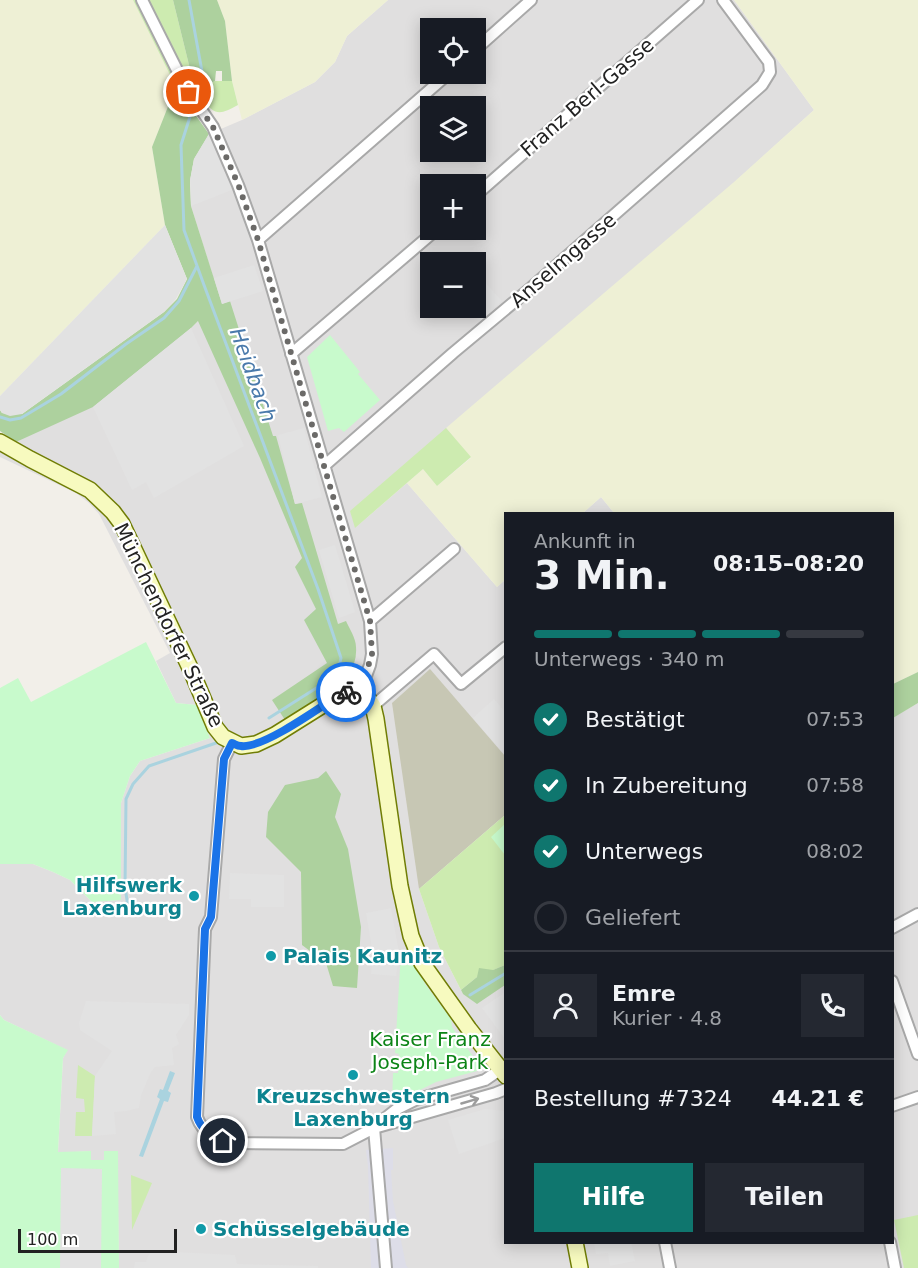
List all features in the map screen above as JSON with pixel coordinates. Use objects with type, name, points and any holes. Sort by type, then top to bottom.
[{"type":"main road","name":"Münchendorfer Straße","points":[[0,442],[90,490],[113,512],[122,524],[146,574],[215,727],[223,738],[232,743]]},
{"type":"main road","points":[[232,743],[241,746],[256,744],[342,693],[355,691],[367,696],[373,706],[399,876],[411,936],[422,963],[470,1029],[504,1070]]},
{"type":"main road","points":[[575,1244],[580,1268]]},
{"type":"street","points":[[142,0],[189,92],[213,127],[238,184],[258,240],[370,621],[372,654],[360,692]]},
{"type":"street","points":[[486,40],[531,0]]},
{"type":"street","name":"Franz Berl-Gasse","points":[[486,186],[698,0]]},
{"type":"street","name":"Anselmgasse","points":[[324,466],[762,85],[770,72],[769,62],[723,0]]},
{"type":"street","points":[[258,240],[437,84]]},
{"type":"street","points":[[291,354],[424,240]]},
{"type":"street","points":[[370,621],[454,549]]},
{"type":"street","points":[[373,706],[434,654],[461,684],[504,649]]},
{"type":"street","name":"Münchendorfer Straße","points":[[232,743],[224,759],[211,917],[205,929],[197,1117],[205,1131],[223,1141],[236,1143],[343,1144],[374,1128]]},
{"type":"street","points":[[894,927],[918,914]]},
{"type":"street","points":[[894,987],[918,1054]]},
{"type":"street","points":[[374,1128],[397,1109],[415,1101],[485,1080],[504,1070]]},
{"type":"street","points":[[374,1128],[504,1090]]},
{"type":"street","points":[[894,1105],[918,1097]]},
{"type":"street","points":[[374,1128],[386,1268]]},
{"type":"street","points":[[664,1244],[670,1268]]},
{"type":"street","points":[[890,1244],[895,1268]]},
{"type":"shaded area","points":[[0,0],[133,0],[177,89],[152,147],[165,225],[0,396]]},
{"type":"shaded area","points":[[217,0],[388,0],[347,36],[335,62],[315,82],[242,120],[232,81],[225,21]]},
{"type":"shaded area","points":[[388,0],[734,0],[814,110],[355,528],[407,483],[497,587],[504,581],[504,816],[419,889],[439,947],[463,994],[504,985],[504,1244],[894,1244],[894,717],[918,703],[918,1268],[119,1268],[117,1151],[105,1160],[91,1160],[91,1151],[58,1153],[63,1058],[67,1050],[4,1020],[0,1015],[0,864],[33,864],[53,872],[70,880],[92,902],[121,900],[121,803],[130,776],[140,761],[210,738],[197,705],[176,703],[156,661],[170,653],[99,514],[76,493],[0,457],[0,446],[16,442],[191,328],[220,299],[191,206],[194,159],[209,134],[242,120],[315,82],[335,62],[347,36]]},
{"type":"shaded area","points":[[734,0],[918,0],[918,672],[894,684],[894,512],[613,512],[601,497],[584,512],[504,512],[504,581],[497,587],[407,483],[423,469],[437,486],[471,458],[446,428],[734,182],[814,110]]},
{"type":"shaded area","points":[[209,134],[232,190],[191,206],[190,180],[194,159]]},
{"type":"shaded area","points":[[165,225],[187,279],[176,299],[164,312],[22,414],[10,416],[2,413],[0,396]]},
{"type":"shaded area","points":[[254,265],[263,291],[222,304],[214,278]]},
{"type":"shaded area","points":[[486,284],[502,301],[486,315]]},
{"type":"shaded area","points":[[191,328],[244,446],[154,498],[146,482],[132,490],[93,407]]},
{"type":"shaded area","points":[[304,428],[322,497],[295,504],[278,435]]},
{"type":"shaded area","points":[[601,497],[613,512],[584,512]]},
{"type":"shaded area","points":[[335,545],[355,612],[339,618],[319,550]]},
{"type":"shaded area","points":[[430,669],[504,755],[504,816],[419,889],[392,703]]},
{"type":"shaded area","points":[[494,699],[504,711],[504,754],[473,718]]},
{"type":"shaded area","points":[[230,873],[284,875],[284,907],[251,907],[251,899],[229,899]]},
{"type":"shaded area","points":[[391,908],[399,952],[396,976],[371,974],[373,954],[366,913]]},
{"type":"shaded area","points":[[504,993],[504,1038],[482,1008]]},
{"type":"shaded area","points":[[86,1001],[189,1004],[189,1015],[176,1035],[179,1044],[172,1048],[174,1065],[155,1067],[141,1095],[139,1108],[114,1112],[116,1134],[92,1136],[95,1076],[112,1051],[80,1030],[79,1023]]},
{"type":"shaded area","points":[[485,1109],[504,1111],[504,1138],[459,1154],[448,1120]]},
{"type":"shaded area","points":[[393,1148],[393,1170],[391,1170],[393,1201],[408,1268],[371,1268],[366,1150]]},
{"type":"shaded area","points":[[61,1168],[102,1169],[101,1268],[60,1268]]},
{"type":"shaded area","points":[[594,1244],[631,1244],[635,1261],[610,1266],[608,1253],[596,1254]]},
{"type":"shaded area","points":[[152,1251],[235,1255],[237,1264],[318,1266],[318,1268],[134,1268],[135,1262],[146,1262]]},
{"type":"green space","points":[[133,0],[173,0],[193,76],[177,89]]},
{"type":"green space","points":[[173,0],[217,0],[225,21],[232,81],[222,81],[222,71],[216,71],[215,81],[208,84],[193,76]]},
{"type":"green space","points":[[215,81],[232,81],[238,105],[227,111],[218,112],[207,105],[202,99],[207,84]]},
{"type":"green space","points":[[177,89],[209,134],[194,159],[190,181],[191,206],[222,304],[230,301],[273,436],[276,436],[295,504],[302,503],[338,624],[346,621],[356,644],[355,660],[350,672],[342,682],[320,699],[285,720],[272,700],[327,663],[304,620],[316,609],[295,567],[302,558],[198,321],[93,407],[16,442],[0,431],[0,410],[2,413],[22,414],[164,312],[177,299],[187,279],[165,225],[152,147]]},
{"type":"green space","points":[[330,335],[380,400],[344,432],[339,428],[328,431],[307,357]]},
{"type":"green space","points":[[446,428],[471,457],[437,486],[423,469],[355,528],[350,511]]},
{"type":"green space","points":[[146,642],[176,703],[197,705],[210,738],[140,761],[130,776],[121,803],[121,900],[92,902],[70,880],[53,872],[33,864],[0,864],[0,688],[18,678],[31,702]]},
{"type":"green space","points":[[918,672],[918,703],[894,717],[894,684]]},
{"type":"green space","points":[[326,771],[341,794],[335,817],[348,849],[361,927],[357,988],[333,986],[326,963],[302,945],[301,872],[266,837],[268,812],[285,785],[318,778]]},
{"type":"green space","points":[[504,816],[504,965],[477,977],[461,990],[439,947],[419,889]]},
{"type":"green space","points":[[504,825],[504,854],[491,837]]},
{"type":"green space","name":"Kaiser Franz Joseph-Park","points":[[401,951],[410,951],[425,984],[451,1019],[452,1027],[480,1066],[477,1071],[436,1082],[392,1104],[393,1073],[398,1073],[399,1054],[395,1053]]},
{"type":"green space","points":[[504,965],[504,986],[477,1004],[463,994],[461,990],[477,977],[479,968],[493,970]]},
{"type":"green space","points":[[0,1015],[4,1020],[68,1050],[63,1058],[58,1152],[91,1151],[91,1160],[104,1160],[104,1151],[118,1151],[119,1268],[0,1268]]},
{"type":"green space","points":[[78,1065],[95,1076],[92,1136],[75,1136],[76,1112],[85,1112],[84,1099],[76,1098]]},
{"type":"green space","points":[[131,1175],[152,1183],[132,1230]]},
{"type":"green space","points":[[918,1215],[918,1268],[904,1268],[894,1220]]},
{"type":"water","points":[[170,1071],[175,1073],[168,1091],[171,1093],[168,1102],[164,1101],[143,1157],[139,1156],[160,1099],[157,1097],[160,1089],[163,1090]]},
{"type":"waterway","name":"Heidbach","points":[[189,0],[203,77],[196,98]]},
{"type":"waterway","name":"Heidbach","points":[[194,104],[181,145],[184,230],[318,589],[341,658],[337,675],[269,718]]},
{"type":"waterway","points":[[0,417],[10,420],[21,418],[61,394],[164,318],[179,301],[197,266]]},
{"type":"waterway","points":[[337,675],[338,684]]},
{"type":"waterway","name":"Heidbach","points":[[129,913],[125,887],[126,799],[133,784],[149,766],[216,743]]},
{"type":"waterway","points":[[470,995],[504,974]]},
{"type":"way so far","points":[[189,92],[213,127],[238,184],[258,240],[370,621],[372,654],[367,674],[360,692],[346,692]]},
{"type":"place","name":"Hilfswerk Laxenburg","points":[[194,896]]},
{"type":"place","name":"Palais Kaunitz","points":[[271,956]]},
{"type":"place","name":"Kreuzschwestern Laxenburg","points":[[353,1075]]},
{"type":"place","name":"Schüsselgebäude","points":[[201,1229]]},
{"type":"route","points":[[223,1141],[205,1131],[197,1117],[205,929],[211,917],[224,759],[232,743],[241,746],[256,744],[346,692]]}]
